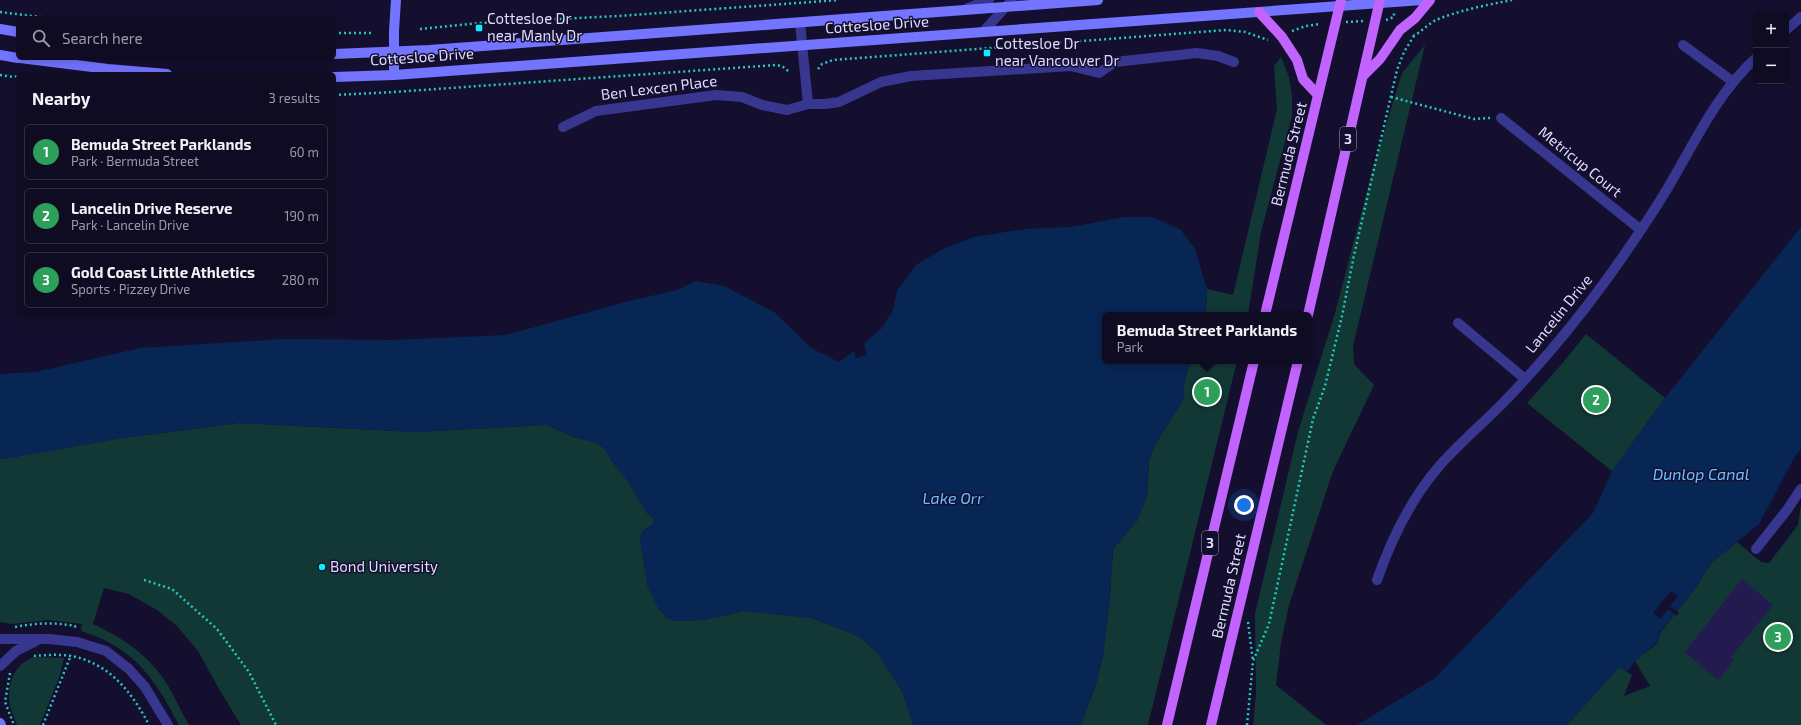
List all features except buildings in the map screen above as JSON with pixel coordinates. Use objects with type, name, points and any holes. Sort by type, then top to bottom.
[{"type":"main road","points":[[394,75],[396,0]]},
{"type":"main road","name":"Cottesloe Drive","points":[[336,54],[394,52],[800,23],[964,10],[1009,3],[1098,0]]},
{"type":"main road","name":"Cottesloe Drive","points":[[336,77],[394,75],[802,46],[1259,12],[1340,3],[1422,0]]},
{"type":"main road","points":[[1362,77],[1380,59],[1400,30],[1415,18],[1430,0]]},
{"type":"main road","name":"3","points":[[1309,312],[1379,2]]},
{"type":"main road","name":"Bermuda Street","points":[[1265,312],[1340,3]]},
{"type":"main road","points":[[1259,12],[1282,37],[1297,60],[1303,79],[1318,96]]},
{"type":"main road","points":[[0,29],[16,32]]},
{"type":"main road","points":[[0,55],[16,58]]},
{"type":"main road","points":[[35,60],[144,72]]},
{"type":"main road","name":"Bermuda Street","points":[[1167,725],[1253,364]]},
{"type":"main road","name":"Bermuda Street","points":[[1211,725],[1297,364]]},
{"type":"street","points":[[964,10],[990,0]]},
{"type":"street","points":[[982,32],[1009,3]]},
{"type":"street","points":[[1789,27],[1801,17]]},
{"type":"street","points":[[800,23],[808,104]]},
{"type":"street","points":[[1683,45],[1732,81]]},
{"type":"street","name":"Ben Lexcen Place","points":[[563,127],[596,111],[716,95],[742,97],[762,105],[788,110],[808,104],[839,102],[881,82],[911,76],[1071,66],[1099,73],[1115,62],[1197,53],[1218,56],[1234,62]]},
{"type":"street","name":"Lancelin Drive","points":[[1377,580],[1398,526],[1411,503],[1426,482],[1442,462],[1503,403],[1571,326],[1641,230],[1732,81],[1753,61]]},
{"type":"street","name":"Metricup Court","points":[[1501,118],[1641,230]]},
{"type":"street","points":[[1458,323],[1524,378]]},
{"type":"street","points":[[1756,549],[1787,510],[1801,489]]},
{"type":"street","points":[[0,638],[42,639],[73,642],[106,651],[128,669],[145,687],[168,725]]},
{"type":"street","points":[[0,666],[16,651],[42,639]]},
{"type":"path","name":"Cottesloe Drive","points":[[420,29],[480,23],[618,16],[840,0]]},
{"type":"path","points":[[1253,661],[1269,624],[1314,419],[1325,386],[1397,70],[1404,52],[1414,36],[1427,25],[1481,6],[1512,0]]},
{"type":"path","points":[[0,12],[32,16]]},
{"type":"path","points":[[1289,33],[1300,27],[1320,24],[1375,21],[1394,18],[1393,14]]},
{"type":"path","points":[[1320,24],[1321,19]]},
{"type":"path","points":[[818,69],[822,64],[833,60],[1226,30],[1245,32],[1266,39],[1273,44]]},
{"type":"path","name":"Cottesloe Drive","points":[[336,33],[372,33]]},
{"type":"path","points":[[1411,33],[1414,36]]},
{"type":"path","points":[[336,95],[776,65],[782,66],[788,71]]},
{"type":"path","points":[[0,75],[16,76]]},
{"type":"path","points":[[1391,97],[1474,119],[1501,118]]},
{"type":"path","points":[[144,580],[172,589],[217,630],[249,672],[276,725]]},
{"type":"path","points":[[1247,725],[1253,661],[1248,621]]},
{"type":"path","points":[[10,627],[32,623],[56,622],[75,626],[71,656],[43,725]]},
{"type":"path","points":[[30,656],[71,656],[96,664],[110,673],[128,690],[149,725]]},
{"type":"path","points":[[13,669],[10,674],[5,702],[14,725]]},
{"type":"path","points":[[1,703],[5,702]]},
{"type":"green space","points":[[1425,45],[1353,346],[1354,364],[1374,385],[1333,471],[1289,605],[1281,643],[1276,685],[1326,725],[1253,725],[1256,694],[1255,614],[1298,432],[1335,313],[1373,168],[1402,73]]},
{"type":"green space","points":[[1281,57],[1289,77],[1292,95],[1292,116],[1261,232],[1248,312],[1206,312],[1207,289],[1233,295],[1277,109],[1274,66]]},
{"type":"green space","points":[[1586,334],[1665,398],[1612,471],[1527,403]]},
{"type":"green space","points":[[1189,364],[1236,364],[1148,725],[1081,725],[1096,684],[1103,655],[1110,597],[1113,549],[1137,521],[1147,496],[1149,460],[1156,443],[1183,400],[1184,384]]},
{"type":"green space","name":"Bond University","points":[[239,423],[415,432],[547,425],[576,438],[595,442],[604,448],[611,460],[627,480],[647,513],[653,518],[654,523],[640,539],[648,588],[673,621],[703,620],[744,611],[812,618],[858,636],[877,652],[903,693],[913,725],[241,725],[198,651],[177,626],[157,610],[129,594],[104,588],[93,624],[125,641],[144,656],[160,674],[189,725],[179,725],[161,693],[141,667],[115,646],[81,631],[82,624],[48,620],[12,624],[0,622],[0,457],[3,459],[116,439]]},
{"type":"green space","points":[[1801,504],[1801,725],[1567,725],[1619,667],[1632,675],[1624,696],[1650,686],[1635,661],[1658,643],[1660,633],[1697,586],[1712,562],[1737,542],[1761,562],[1769,563],[1798,525]]},
{"type":"green space","points":[[34,657],[64,658],[60,675],[40,725],[17,725],[11,710],[9,689],[13,675],[17,669],[27,660]]},
{"type":"water","name":"Lake Orr","points":[[1125,217],[1152,217],[1180,229],[1195,249],[1207,289],[1206,312],[1102,312],[1102,364],[1189,364],[1184,384],[1183,400],[1156,443],[1149,460],[1147,496],[1137,521],[1113,549],[1110,597],[1103,655],[1096,684],[1081,725],[913,725],[903,693],[877,652],[858,636],[812,618],[744,611],[703,620],[673,621],[666,618],[658,608],[648,588],[640,539],[642,531],[654,523],[653,518],[647,513],[627,480],[611,460],[604,448],[595,442],[576,438],[547,425],[415,432],[239,423],[116,439],[3,459],[0,457],[0,374],[36,372],[140,348],[284,339],[394,340],[506,335],[625,302],[677,290],[696,281],[724,286],[774,312],[811,348],[839,362],[854,351],[856,358],[867,355],[864,343],[882,328],[893,310],[897,291],[916,265],[943,249],[974,237],[1025,229],[1071,227]]},
{"type":"water","name":"Dunlop Canal","points":[[1801,227],[1801,449],[1794,458],[1759,524],[1712,562],[1697,586],[1660,632],[1658,642],[1635,661],[1627,672],[1619,667],[1567,725],[1357,725],[1435,678],[1593,513],[1612,471],[1665,398]]},
{"type":"pier","points":[[1671,591],[1678,596],[1670,606],[1679,613],[1677,616],[1668,609],[1660,619],[1653,613]]},
{"type":"place","name":"Cottesloe Dr near Manly Dr","points":[[479,28]]},
{"type":"place","name":"Cottesloe Dr near Vancouver Dr","points":[[987,53]]},
{"type":"place","name":"Bemuda Street Parklands","points":[[1207,392]]},
{"type":"place","name":"Lancelin Drive Reserve","points":[[1596,400]]},
{"type":"place","name":"Bond University","points":[[322,567]]},
{"type":"place","name":"Gold Coast Little Athletics","points":[[1778,637]]}]
